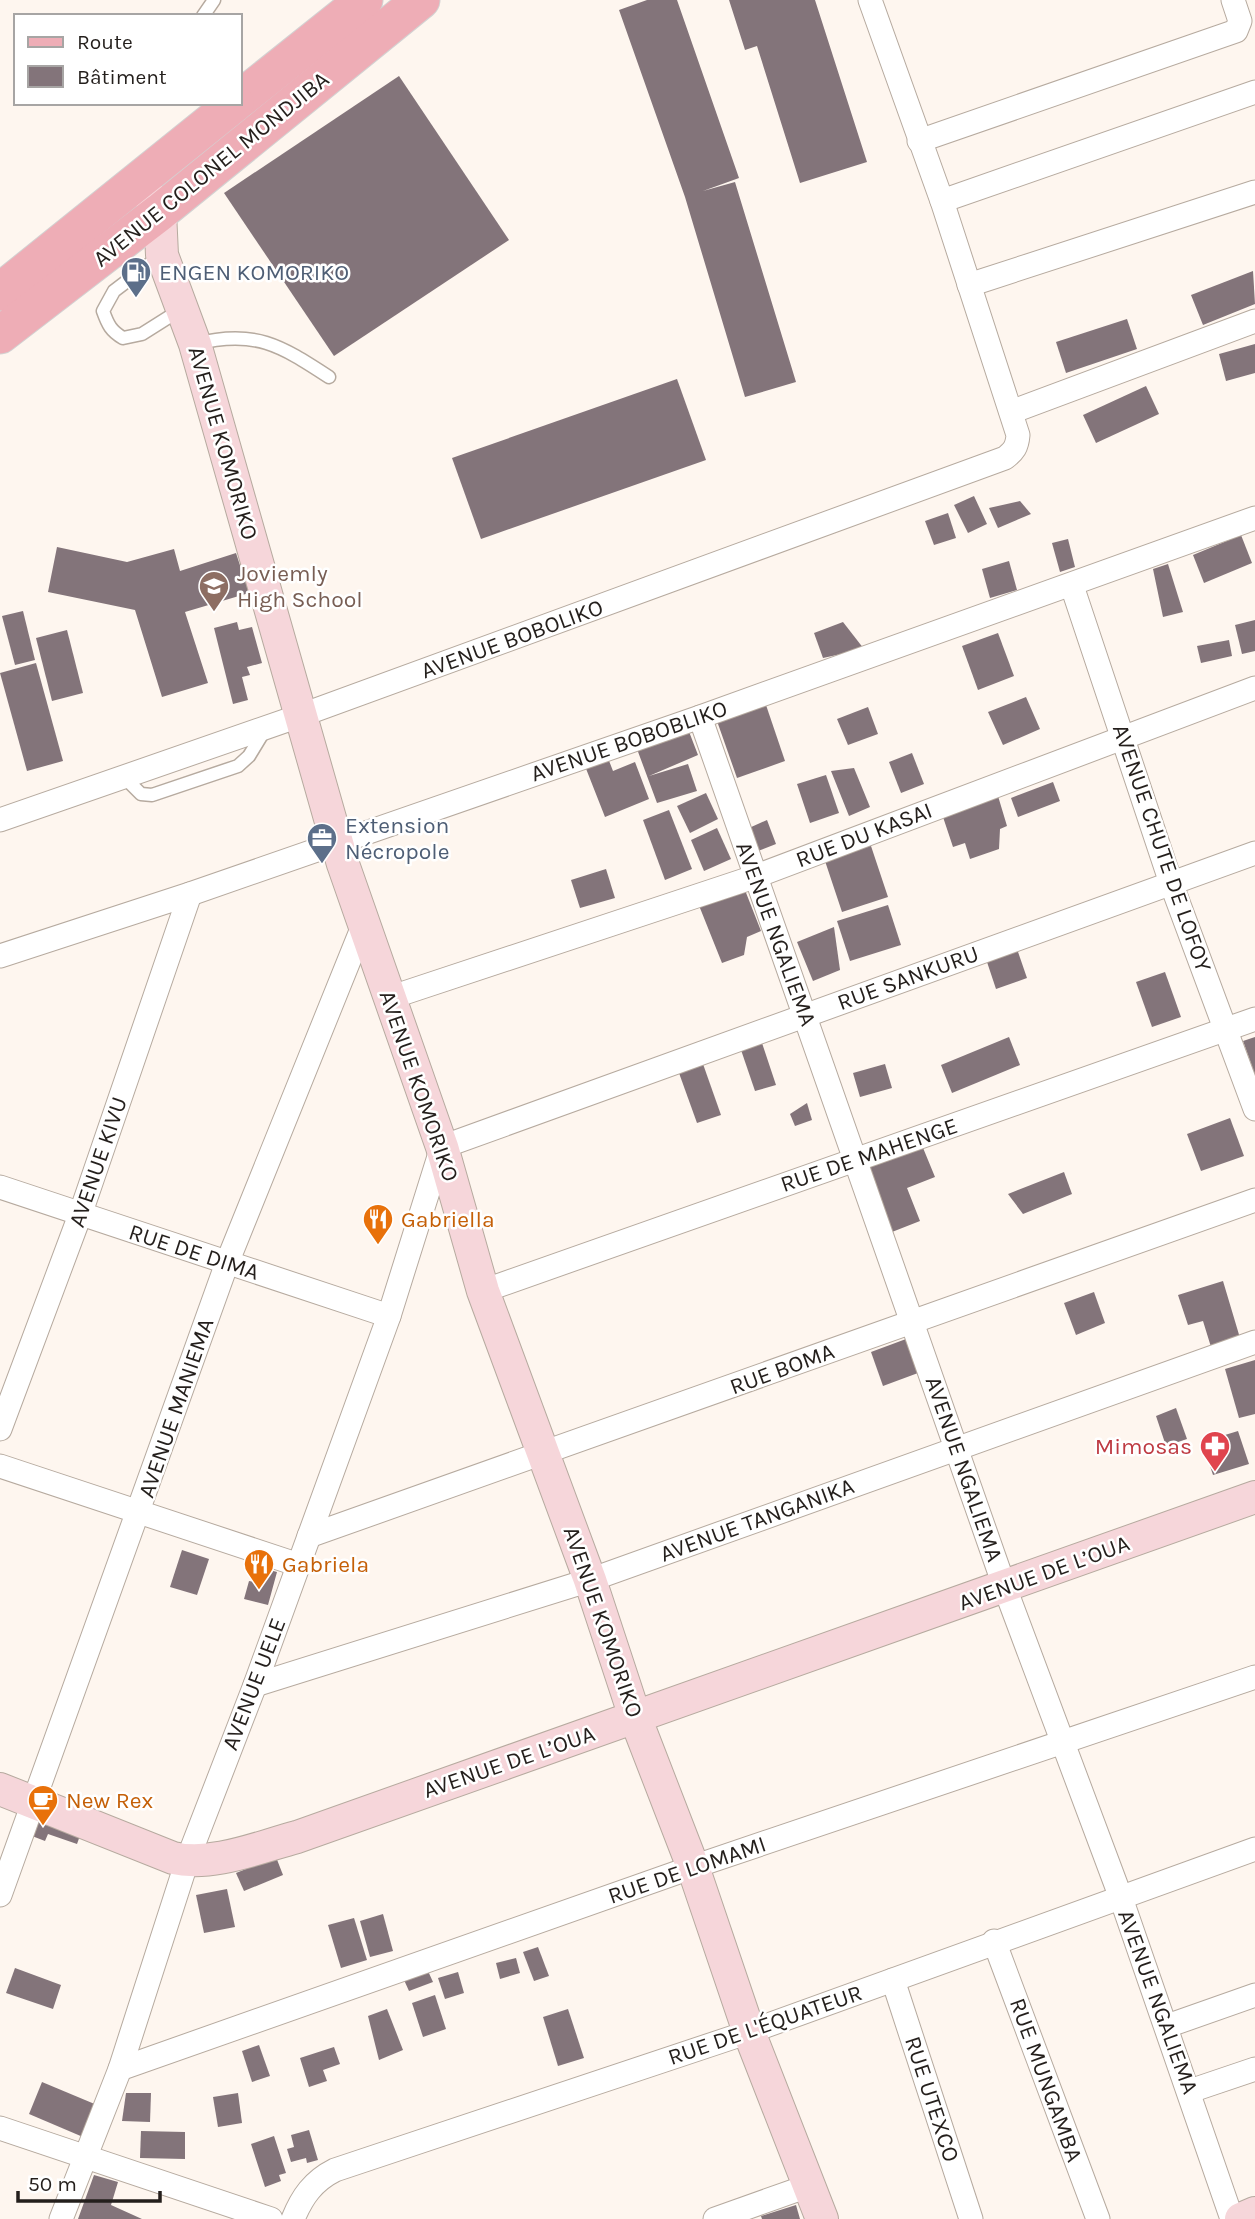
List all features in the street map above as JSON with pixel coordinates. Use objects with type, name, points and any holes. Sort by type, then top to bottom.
[{"type":"main road","name":"AVENUE COLONEL MONDJIBA","points":[[242,97],[364,0]]},
{"type":"main road","name":"AVENUE COLONEL MONDJIBA","points":[[0,335],[160,212],[421,0]]},
{"type":"main road","name":"AVENUE COLONEL MONDJIBA","points":[[0,292],[232,105]]},
{"type":"street","points":[[870,0],[942,201],[1011,412],[1255,321]]},
{"type":"street","points":[[919,141],[1236,31],[1240,21],[1233,0]]},
{"type":"street","points":[[942,201],[1255,92]]},
{"type":"street","points":[[138,180],[160,212]]},
{"type":"street","points":[[969,285],[1255,192]]},
{"type":"street","name":"AVENUE KOMORIKO","points":[[160,212],[162,255],[195,344],[337,843],[363,926],[442,1147],[482,1291],[590,1580],[635,1717],[693,1867],[749,2032],[822,2219]]},
{"type":"street","name":"AVENUE BOBOLIKO","points":[[0,820],[266,728],[1005,458],[1017,446],[1018,435],[1011,412]]},
{"type":"street","name":"AVENUE BOBOBLIKO","points":[[0,956],[190,894],[700,717],[1072,586],[1255,518]]},
{"type":"street","name":"AVENUE CHUTE DE LOFOY","points":[[1072,586],[1171,883],[1255,1109]]},
{"type":"street","name":"RUE DU KASAI","points":[[389,998],[754,877],[1255,688]]},
{"type":"street","name":"AVENUE NGALIEMA","points":[[700,717],[1005,1588],[1121,1898],[1233,2219]]},
{"type":"street","name":"RUE SANKURU","points":[[442,1147],[1255,853]]},
{"type":"street","name":"AVENUE KIVU","points":[[0,1429],[80,1215],[190,894]]},
{"type":"street","name":"AVENUE MANIEMA","points":[[0,1895],[227,1264],[363,926]]},
{"type":"street","name":"RUE DE MAHENGE","points":[[482,1291],[1255,1019]]},
{"type":"street","name":"AVENUE UELE","points":[[61,2219],[120,2069],[187,1861],[255,1685],[389,1316],[442,1147]]},
{"type":"street","name":"RUE DE DIMA","points":[[0,1187],[389,1316]]},
{"type":"street","name":"RUE BOMA","points":[[309,1536],[1255,1200]]},
{"type":"street","name":"AVENUE TANGANIKA","points":[[255,1685],[590,1580],[1255,1342]]},
{"type":"street","points":[[0,1466],[299,1565]]},
{"type":"street","name":"AVENUE DE L’OUA","points":[[0,1789],[187,1861],[212,1859],[297,1837],[1005,1588],[1255,1497]]},
{"type":"street","name":"RUE DE LOMAMI","points":[[120,2069],[693,1867],[1255,1676]]},
{"type":"street","name":"RUE DE L'ÉQUATEUR","points":[[293,2219],[301,2199],[313,2184],[335,2171],[749,2032],[994,1941],[1255,1849]]},
{"type":"street","name":"RUE MUNGAMBA","points":[[994,1941],[1098,2219]]},
{"type":"street","name":"RUE UTEXCO","points":[[893,1980],[971,2219]]},
{"type":"street","points":[[1167,2026],[1255,1995]]},
{"type":"street","points":[[1190,2091],[1255,2069]]},
{"type":"street","points":[[0,2128],[271,2219]]},
{"type":"street","points":[[715,2219],[808,2186]]},
{"type":"street","points":[[1241,2219],[1255,2213]]},
{"type":"lane","points":[[162,255],[114,291],[103,311],[106,321],[110,330],[123,338],[142,334],[181,310]]},
{"type":"lane","points":[[195,344],[219,338],[251,337],[299,357],[329,377]]},
{"type":"building","points":[[647,0],[677,0],[739,178],[703,191],[735,182],[796,382],[745,397],[685,197],[619,10]]},
{"type":"building","points":[[729,0],[815,0],[867,162],[800,183],[757,46],[745,50]]},
{"type":"building","points":[[399,76],[509,240],[334,356],[224,193]]},
{"type":"building","points":[[1253,271],[1255,304],[1203,325],[1191,295]]},
{"type":"building","points":[[1127,319],[1137,349],[1066,373],[1056,342]]},
{"type":"building","points":[[1255,344],[1255,373],[1226,381],[1219,354]]},
{"type":"building","points":[[677,379],[706,460],[481,539],[452,458]]},
{"type":"building","points":[[1146,386],[1159,414],[1096,443],[1083,415]]},
{"type":"building","points":[[974,496],[987,524],[968,533],[954,505]]},
{"type":"building","points":[[1020,501],[1031,514],[998,528],[989,508]]},
{"type":"building","points":[[948,513],[956,538],[934,545],[925,521]]},
{"type":"building","points":[[1241,535],[1252,563],[1204,583],[1193,555]]},
{"type":"building","points":[[1068,539],[1075,567],[1060,572],[1052,543]]},
{"type":"building","points":[[57,547],[127,562],[174,549],[180,571],[236,553],[249,593],[185,612],[208,683],[162,697],[135,610],[48,592]]},
{"type":"building","points":[[1009,561],[1017,590],[990,598],[982,569]]},
{"type":"building","points":[[1168,564],[1183,612],[1163,617],[1153,569]]},
{"type":"building","points":[[23,611],[35,660],[15,665],[2,616]]},
{"type":"building","points":[[1255,620],[1255,651],[1242,654],[1235,625]]},
{"type":"building","points":[[237,622],[239,630],[252,627],[262,663],[247,667],[250,675],[242,677],[248,700],[233,704],[214,628]]},
{"type":"building","points":[[843,622],[864,649],[823,658],[814,633]]},
{"type":"building","points":[[67,630],[83,693],[52,701],[36,638]]},
{"type":"building","points":[[998,633],[1014,676],[978,690],[962,646]]},
{"type":"building","points":[[1229,640],[1232,656],[1201,663],[1197,646]]},
{"type":"building","points":[[36,663],[63,761],[27,771],[0,673]]},
{"type":"building","points":[[1026,697],[1040,729],[1003,745],[988,712]]},
{"type":"building","points":[[766,705],[785,761],[737,778],[717,721]]},
{"type":"building","points":[[868,707],[878,734],[848,745],[837,719]]},
{"type":"building","points":[[688,729],[698,755],[649,776],[688,764],[697,791],[657,803],[637,749]]},
{"type":"building","points":[[606,753],[613,771],[635,762],[649,799],[605,817],[583,761]]},
{"type":"building","points":[[912,753],[924,784],[901,793],[889,762]]},
{"type":"building","points":[[854,768],[870,807],[849,816],[831,771]]},
{"type":"building","points":[[826,775],[839,813],[810,823],[797,784]]},
{"type":"building","points":[[1053,782],[1060,801],[1018,817],[1011,798]]},
{"type":"building","points":[[706,793],[718,819],[690,833],[677,806]]},
{"type":"building","points":[[998,796],[1007,826],[1000,829],[999,849],[970,859],[965,843],[953,847],[942,814]]},
{"type":"building","points":[[669,810],[692,869],[665,880],[643,820]]},
{"type":"building","points":[[767,820],[776,844],[758,851],[749,828]]},
{"type":"building","points":[[717,828],[731,859],[704,871],[691,840]]},
{"type":"building","points":[[870,843],[888,897],[842,912],[824,858]]},
{"type":"building","points":[[606,869],[615,898],[580,908],[571,880]]},
{"type":"building","points":[[743,885],[761,931],[747,937],[744,955],[722,963],[698,903]]},
{"type":"building","points":[[888,905],[901,945],[850,961],[837,921]]},
{"type":"building","points":[[834,927],[840,970],[813,981],[797,942]]},
{"type":"building","points":[[1017,949],[1027,978],[996,989],[986,959]]},
{"type":"building","points":[[1165,972],[1181,1017],[1152,1027],[1136,982]]},
{"type":"building","points":[[1009,1037],[1020,1065],[952,1093],[941,1065]]},
{"type":"building","points":[[1255,1037],[1255,1075],[1243,1041]]},
{"type":"building","points":[[761,1040],[776,1085],[755,1091],[740,1047]]},
{"type":"building","points":[[703,1064],[721,1115],[697,1123],[679,1073]]},
{"type":"building","points":[[885,1064],[892,1088],[860,1097],[853,1073]]},
{"type":"building","points":[[807,1103],[812,1120],[795,1126],[790,1114]]},
{"type":"building","points":[[1230,1118],[1244,1156],[1201,1171],[1187,1134]]},
{"type":"building","points":[[921,1143],[935,1177],[907,1188],[920,1221],[892,1232],[866,1165]]},
{"type":"building","points":[[1064,1172],[1072,1194],[1023,1214],[1008,1194]]},
{"type":"building","points":[[1223,1281],[1240,1338],[1211,1347],[1203,1321],[1188,1325],[1178,1295]]},
{"type":"building","points":[[1094,1292],[1105,1323],[1076,1335],[1064,1303]]},
{"type":"building","points":[[906,1339],[918,1373],[883,1386],[871,1352]]},
{"type":"building","points":[[1255,1360],[1255,1414],[1239,1418],[1225,1369]]},
{"type":"building","points":[[1176,1408],[1187,1439],[1166,1446],[1156,1416]]},
{"type":"building","points":[[1238,1431],[1249,1464],[1213,1475],[1202,1442]]},
{"type":"building","points":[[182,1550],[209,1559],[197,1595],[170,1587]]},
{"type":"building","name":"Gabriela","points":[[259,1567],[277,1572],[268,1605],[244,1599],[249,1581],[255,1582]]},
{"type":"building","points":[[40,1815],[82,1830],[77,1844],[48,1834],[45,1841],[32,1836]]},
{"type":"building","points":[[276,1857],[283,1875],[244,1891],[236,1873]]},
{"type":"building","points":[[227,1889],[235,1927],[204,1933],[196,1895]]},
{"type":"building","points":[[383,1914],[393,1951],[370,1957],[360,1921]]},
{"type":"building","points":[[354,1918],[367,1960],[341,1968],[328,1925]]},
{"type":"building","points":[[538,1947],[549,1976],[534,1981],[523,1952]]},
{"type":"building","points":[[516,1958],[520,1973],[500,1979],[496,1963]]},
{"type":"building","points":[[15,1968],[61,1985],[53,2009],[6,1993]]},
{"type":"building","points":[[428,1971],[433,1982],[409,1991],[404,1980]]},
{"type":"building","points":[[458,1972],[464,1993],[445,1999],[438,1978]]},
{"type":"building","points":[[435,1995],[446,2029],[423,2037],[412,2003]]},
{"type":"building","points":[[387,2009],[403,2050],[379,2060],[368,2016]]},
{"type":"building","points":[[568,2009],[584,2058],[558,2066],[543,2017]]},
{"type":"building","points":[[259,2045],[270,2076],[252,2082],[242,2051]]},
{"type":"building","points":[[334,2047],[340,2064],[323,2070],[327,2081],[309,2087],[300,2058]]},
{"type":"building","points":[[42,2082],[97,2105],[83,2137],[29,2114]]},
{"type":"building","points":[[126,2093],[151,2093],[150,2122],[122,2121]]},
{"type":"building","points":[[238,2093],[242,2123],[218,2127],[213,2097]]},
{"type":"building","points":[[309,2130],[318,2160],[307,2163],[306,2158],[291,2162],[287,2149],[294,2147],[291,2135]]},
{"type":"building","points":[[141,2131],[185,2132],[185,2159],[140,2158]]},
{"type":"building","points":[[274,2136],[286,2173],[279,2175],[281,2181],[265,2187],[251,2144]]},
{"type":"building","points":[[94,2175],[118,2182],[111,2205],[142,2219],[78,2219]]},
{"type":"building","points":[[796,2205],[800,2219],[762,2219],[761,2216]]},
{"type":"place","name":"ENGEN KOMORIKO","points":[[136,299]]},
{"type":"place","name":"Joviemly High School","points":[[214,613]]},
{"type":"place","name":"Extension Nécropole","points":[[322,865]]},
{"type":"place","name":"Gabriella","points":[[378,1246]]},
{"type":"place","name":"Mimosas","points":[[1215,1473]]},
{"type":"place","name":"Gabriela","points":[[259,1591]]},
{"type":"place","name":"New Rex","points":[[43,1827]]}]
